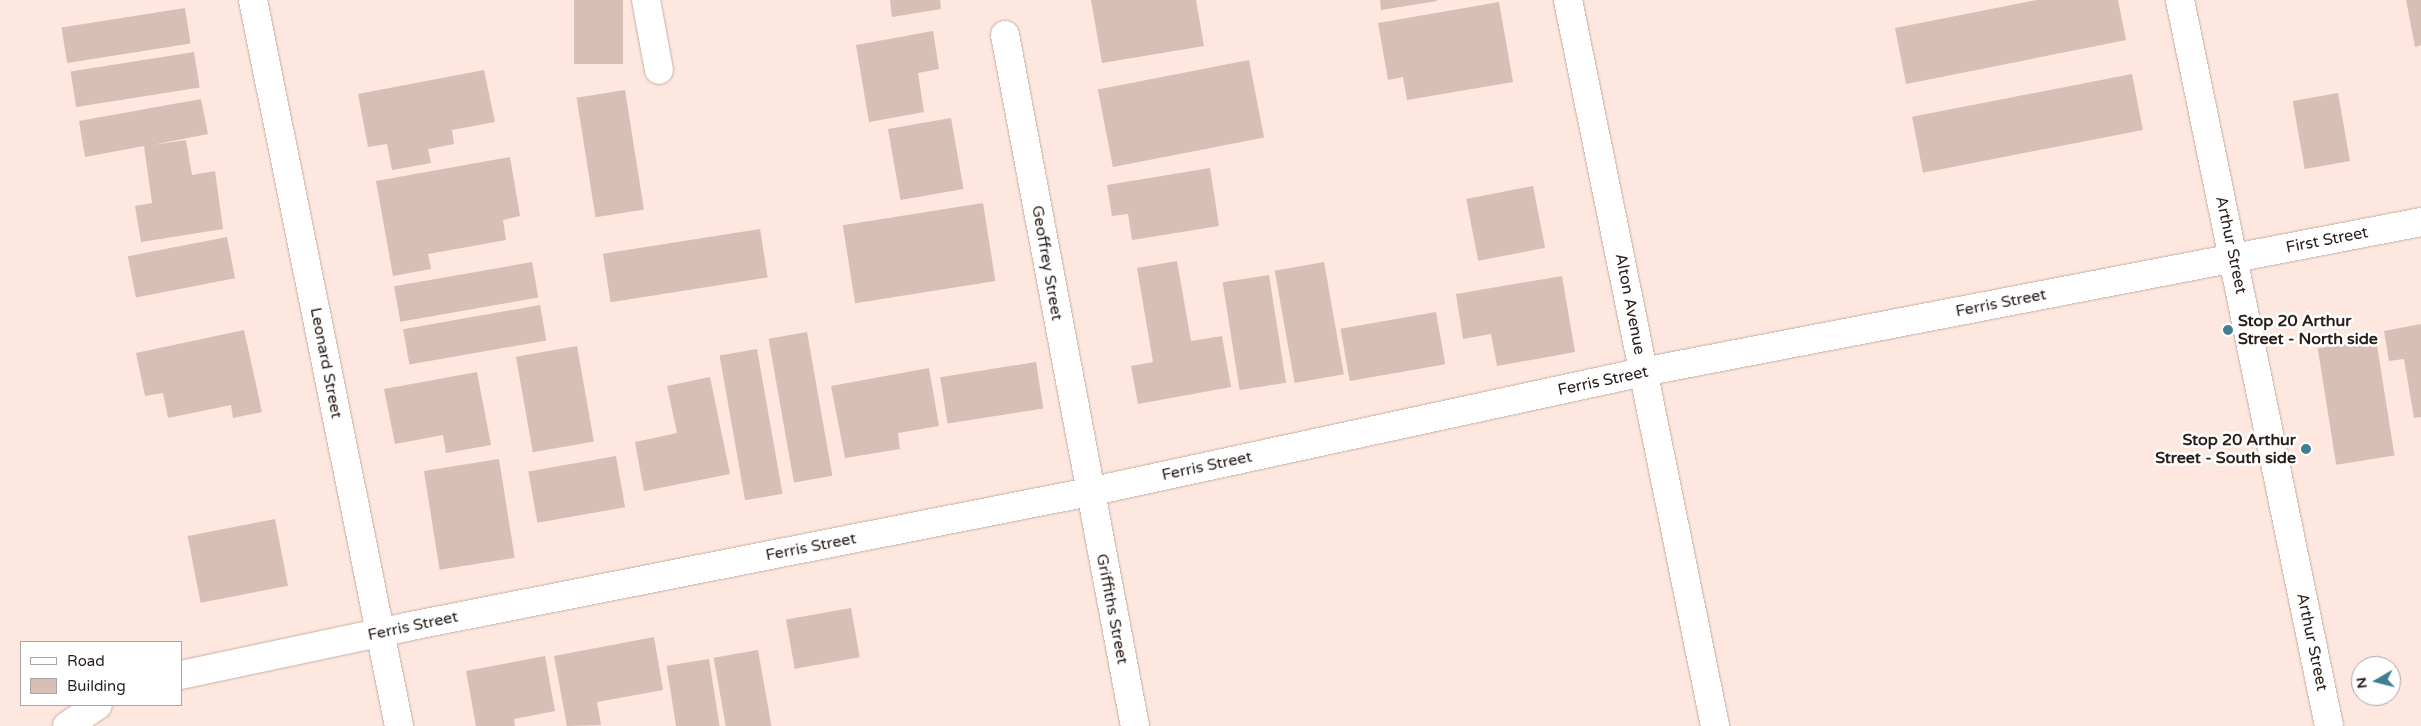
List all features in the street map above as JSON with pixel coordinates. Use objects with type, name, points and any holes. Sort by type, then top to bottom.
[{"type":"street","name":"Leonard Street","points":[[253,0],[399,726]]},
{"type":"street","points":[[646,0],[659,70]]},
{"type":"street","name":"Alton Avenue","points":[[1568,0],[1715,726]]},
{"type":"street","name":"Arthur Street","points":[[2180,0],[2329,726]]},
{"type":"street","name":"Geoffrey Street","points":[[1005,35],[1089,492]]},
{"type":"street","name":"First Street","points":[[2234,258],[2421,222]]},
{"type":"street","name":"Ferris Street","points":[[182,675],[380,632],[1089,492],[1644,372],[2234,258]]},
{"type":"street","name":"Griffiths Street","points":[[1089,492],[1135,726]]},
{"type":"street","points":[[67,726],[97,706]]},
{"type":"building","points":[[574,0],[623,0],[623,64],[574,64]]},
{"type":"building","points":[[890,0],[940,0],[941,9],[892,17]]},
{"type":"building","points":[[1091,0],[1196,0],[1204,46],[1102,63]]},
{"type":"building","points":[[1380,0],[1437,0],[1437,1],[1381,10]]},
{"type":"building","points":[[2037,0],[2118,0],[2126,40],[1906,84],[1895,28]]},
{"type":"building","points":[[2406,0],[2421,0],[2421,45],[2415,47]]},
{"type":"building","points":[[1499,2],[1513,82],[1407,100],[1403,77],[1388,80],[1378,23]]},
{"type":"building","points":[[185,8],[191,44],[67,63],[62,28]]},
{"type":"building","points":[[933,31],[939,69],[918,73],[924,112],[869,122],[856,45]]},
{"type":"building","points":[[194,52],[200,88],[76,107],[71,72]]},
{"type":"building","points":[[1249,60],[1264,138],[1113,167],[1098,89]]},
{"type":"building","points":[[484,70],[495,122],[452,130],[454,144],[428,149],[431,163],[392,170],[387,144],[368,147],[358,94]]},
{"type":"building","points":[[2132,74],[2143,130],[1923,173],[1912,117]]},
{"type":"building","points":[[625,90],[644,210],[596,217],[577,98]]},
{"type":"building","points":[[2338,93],[2350,161],[2305,169],[2293,101]]},
{"type":"building","points":[[201,99],[208,134],[152,145],[186,140],[192,175],[215,171],[223,229],[141,242],[135,206],[152,203],[144,146],[85,157],[79,121]]},
{"type":"building","points":[[951,118],[964,189],[900,200],[888,129]]},
{"type":"building","points":[[510,157],[520,216],[503,220],[506,240],[428,254],[431,269],[393,276],[376,181]]},
{"type":"building","points":[[1210,168],[1219,226],[1132,240],[1128,214],[1112,216],[1107,185]]},
{"type":"building","points":[[1533,186],[1545,248],[1478,261],[1466,199]]},
{"type":"building","points":[[983,203],[995,281],[855,303],[843,225]]},
{"type":"building","points":[[760,229],[768,277],[611,302],[603,254]]},
{"type":"building","points":[[227,237],[235,278],[136,298],[128,256]]},
{"type":"building","points":[[1177,261],[1191,341],[1222,336],[1231,387],[1138,404],[1131,366],[1153,362],[1137,268]]},
{"type":"building","points":[[532,262],[538,297],[400,322],[394,286]]},
{"type":"building","points":[[1324,262],[1344,374],[1295,383],[1275,271]]},
{"type":"building","points":[[1269,275],[1286,383],[1240,390],[1223,282]]},
{"type":"building","points":[[1562,276],[1575,352],[1497,366],[1491,334],[1463,339],[1456,294]]},
{"type":"building","points":[[540,305],[546,340],[409,365],[403,329]]},
{"type":"building","points":[[1436,312],[1445,364],[1350,381],[1340,329]]},
{"type":"building","points":[[2421,324],[2421,417],[2414,418],[2404,359],[2389,361],[2384,331]]},
{"type":"building","points":[[244,330],[262,412],[233,418],[231,405],[168,418],[163,393],[145,396],[136,353]]},
{"type":"building","points":[[807,332],[832,476],[794,483],[769,339]]},
{"type":"building","points":[[2376,339],[2394,456],[2336,465],[2318,348]]},
{"type":"building","points":[[577,346],[594,442],[533,452],[516,357]]},
{"type":"building","points":[[757,349],[783,494],[745,500],[720,356]]},
{"type":"building","points":[[1036,362],[1043,408],[948,424],[940,377]]},
{"type":"building","points":[[929,368],[939,426],[898,433],[900,449],[845,458],[831,386]]},
{"type":"building","points":[[477,372],[491,445],[446,453],[443,435],[395,444],[384,389]]},
{"type":"building","points":[[710,377],[730,474],[644,491],[635,442],[677,433],[667,386]]},
{"type":"building","points":[[616,456],[625,507],[537,523],[528,471]]},
{"type":"building","points":[[499,459],[515,558],[440,570],[424,471]]},
{"type":"building","points":[[275,519],[288,586],[201,603],[188,536]]},
{"type":"building","points":[[851,608],[860,657],[795,669],[786,619]]},
{"type":"building","points":[[654,637],[663,690],[597,702],[601,725],[567,726],[554,656]]},
{"type":"building","points":[[758,650],[771,726],[726,726],[714,658]]},
{"type":"building","points":[[545,656],[555,711],[514,719],[515,726],[476,726],[466,671]]},
{"type":"building","points":[[709,659],[720,726],[676,726],[667,666]]},
{"type":"place","name":"Stop 20 Arthur Street - North side","points":[[2228,330]]},
{"type":"place","name":"Stop 20 Arthur Street - South side","points":[[2306,449]]}]
